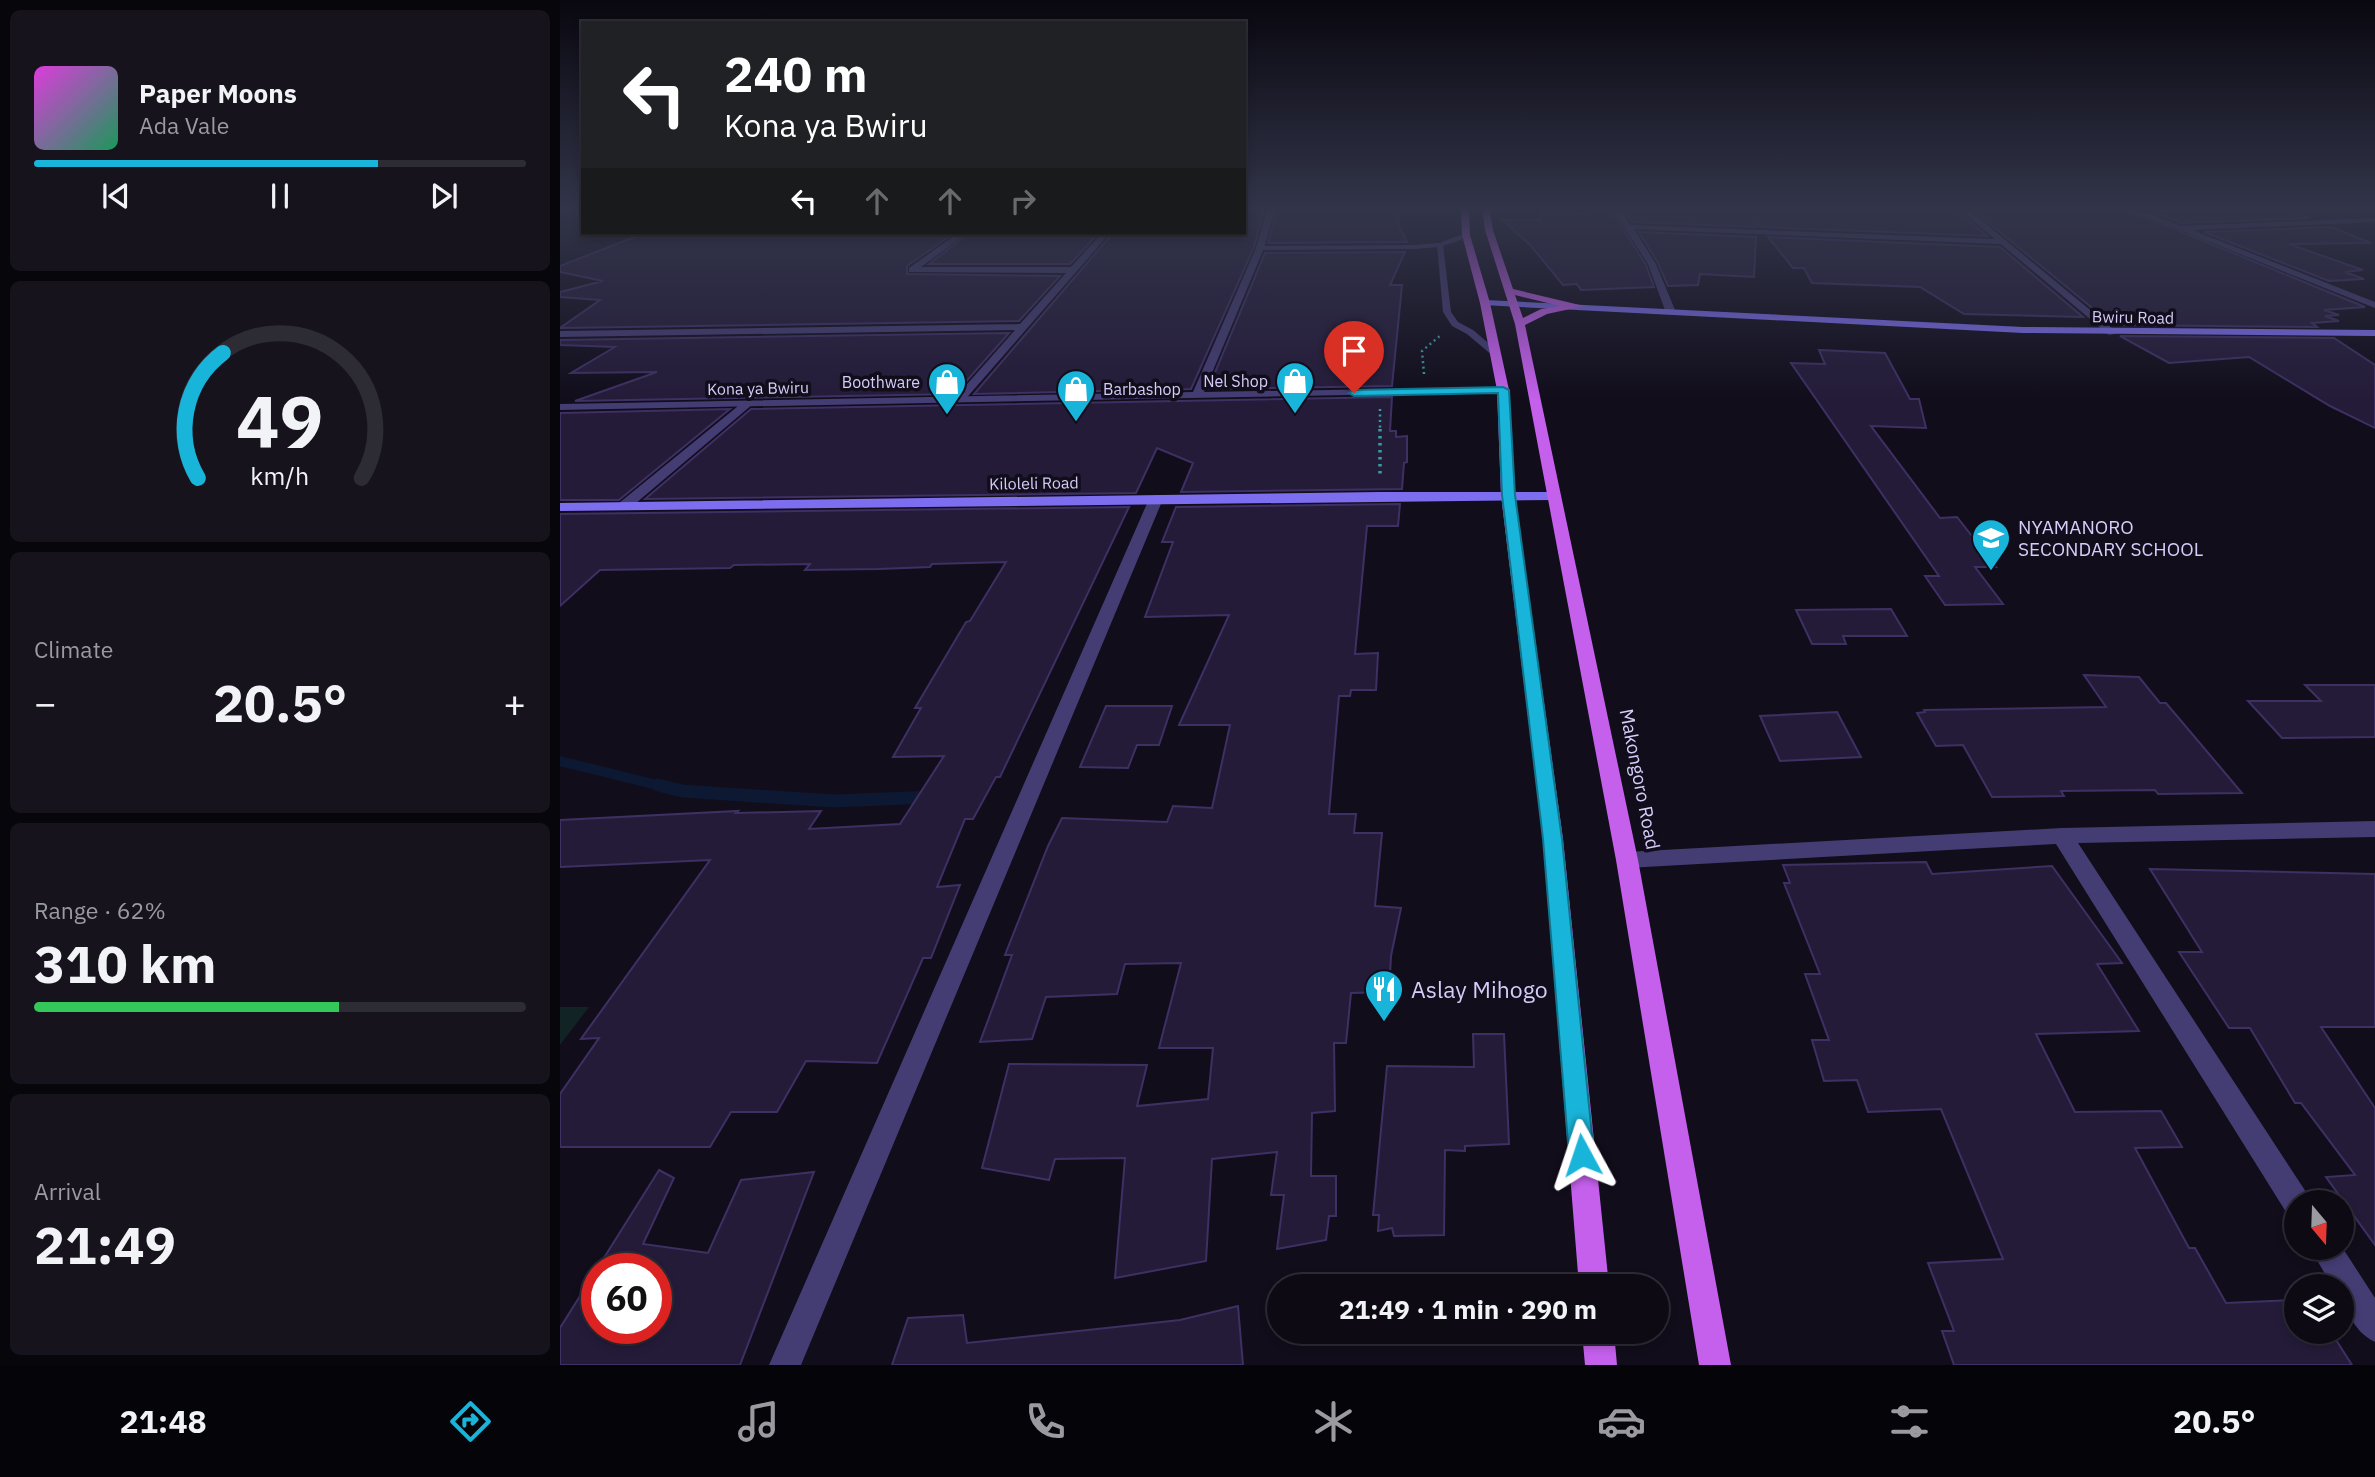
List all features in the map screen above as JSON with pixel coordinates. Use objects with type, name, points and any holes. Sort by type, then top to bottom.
[{"type":"main road","points":[[1477,274],[1503,390],[1508,495],[1553,839],[1593,1274]]},
{"type":"main road","name":"Makongoro Road","points":[[1503,274],[1520,324],[1627,860],[1716,1365]]},
{"type":"main road","points":[[1508,290],[1536,299],[1579,306]]},
{"type":"main road","name":"Bwiru Road","points":[[1485,303],[2113,333],[2375,333]]},
{"type":"main road","points":[[1520,324],[1544,311],[1579,306]]},
{"type":"main road","name":"Kiloleli Road","points":[[560,507],[1554,496]]},
{"type":"main road","points":[[1599,1344],[1601,1365]]},
{"type":"street","points":[[959,400],[1071,274]]},
{"type":"street","points":[[1197,396],[1249,274]]},
{"type":"street","points":[[1656,274],[1670,310]]},
{"type":"street","points":[[2040,274],[2113,333]]},
{"type":"street","points":[[2294,274],[2375,305]]},
{"type":"street","points":[[560,334],[1023,327]]},
{"type":"street","name":"Kona ya Bwiru","points":[[560,407],[1503,390]]},
{"type":"street","points":[[624,506],[747,404]]},
{"type":"street","points":[[785,1365],[1156,499]]},
{"type":"street","points":[[1627,860],[2062,836],[2375,829]]},
{"type":"street","points":[[2062,836],[2288,1190]]},
{"type":"street","points":[[2333,1260],[2375,1326]]},
{"type":"lane","points":[[1443,274],[1447,312],[1455,324],[1470,331],[1496,354]]},
{"type":"path","points":[[1425,392],[1422,351],[1455,324]]},
{"type":"path","points":[[1380,393],[1380,496]]},
{"type":"shaded area","points":[[560,1007],[589,1007],[560,1045]]},
{"type":"building","points":[[568,274],[1060,276],[1019,321],[560,328],[600,300],[560,297],[560,292],[603,281]]},
{"type":"building","points":[[1078,274],[1242,274],[1191,389],[974,394]]},
{"type":"building","points":[[1256,274],[1395,274],[1390,285],[1402,285],[1392,386],[1208,389]]},
{"type":"building","points":[[1554,274],[1649,274],[1654,287],[1581,290],[1577,284],[1563,285]]},
{"type":"building","points":[[1663,274],[1754,274],[1754,277],[1700,274],[1698,285],[1668,286]]},
{"type":"building","points":[[1807,274],[2032,274],[2083,317],[1964,314],[1920,287],[1812,283]]},
{"type":"building","points":[[2051,274],[2284,274],[2365,307],[2324,310],[2339,315],[2325,316],[2339,321],[2312,323],[2317,327],[2113,325]]},
{"type":"building","points":[[2310,274],[2350,274],[2364,279],[2329,281]]},
{"type":"building","points":[[1009,333],[955,394],[575,401],[657,372],[571,373],[615,347],[560,345],[560,340]]},
{"type":"building","points":[[2120,336],[2334,338],[2375,365],[2375,428],[2330,406],[2249,357],[2169,363]]},
{"type":"building","points":[[1819,350],[1885,353],[1910,399],[1919,399],[1926,428],[1871,426],[1940,518],[1957,517],[1996,567],[1975,567],[2003,604],[1945,605],[1925,576],[1939,576],[1791,363],[1825,364]]},
{"type":"building","points":[[1392,397],[1390,431],[1396,431],[1396,437],[1407,436],[1407,462],[1404,463],[1402,489],[1181,492],[1193,463],[1157,448],[1136,493],[645,499],[751,409]]},
{"type":"building","points":[[730,409],[619,500],[560,500],[560,413]]},
{"type":"building","points":[[1400,504],[1398,526],[1367,526],[1355,654],[1378,653],[1376,690],[1351,690],[1350,696],[1339,696],[1329,814],[1356,814],[1354,833],[1382,833],[1375,906],[1401,908],[1391,956],[1389,992],[1351,993],[1346,1043],[1334,1043],[1335,1111],[1312,1113],[1311,1176],[1336,1176],[1336,1216],[1329,1216],[1326,1240],[1277,1249],[1284,1195],[1271,1195],[1277,1152],[1212,1159],[1206,1261],[1115,1278],[1125,1158],[1055,1159],[1049,1180],[982,1168],[1009,1064],[1147,1065],[1137,1106],[1208,1099],[1213,1048],[1159,1048],[1181,963],[1125,964],[1117,994],[1046,997],[1032,1039],[980,1042],[1012,955],[1005,955],[1048,846],[1062,818],[1167,822],[1173,806],[1212,808],[1230,725],[1179,725],[1229,615],[1145,617],[1173,542],[1162,542],[1176,507]]},
{"type":"building","points":[[1129,507],[1000,777],[996,777],[973,819],[965,819],[937,887],[960,885],[931,958],[923,958],[877,1063],[806,1061],[777,1112],[731,1112],[710,1147],[560,1147],[560,1094],[599,1038],[581,1039],[710,860],[560,867],[560,820],[738,811],[736,813],[821,811],[809,829],[900,824],[944,756],[893,757],[921,708],[915,708],[966,622],[970,621],[1006,562],[879,569],[805,570],[810,564],[600,570],[560,606],[560,514]]},
{"type":"building","points":[[1891,609],[1907,636],[1843,636],[1846,644],[1812,644],[1796,610]]},
{"type":"building","points":[[2084,675],[2139,677],[2160,703],[2166,703],[2242,793],[2061,791],[2064,796],[1992,797],[1963,745],[1936,746],[1917,713],[1925,712],[1924,710],[2106,707]]},
{"type":"building","points":[[2305,685],[2375,685],[2375,737],[2282,738],[2248,701],[2321,701]]},
{"type":"building","points":[[1106,706],[1172,706],[1159,745],[1137,745],[1128,768],[1080,767]]},
{"type":"building","points":[[1837,712],[1861,757],[1780,761],[1760,716]]},
{"type":"building","points":[[1926,862],[1932,874],[2052,866],[2122,963],[2097,964],[2139,1031],[2036,1034],[2075,1112],[2161,1111],[2182,1147],[2135,1148],[2189,1248],[2195,1248],[2226,1303],[2284,1301],[2284,1344],[2339,1344],[2352,1365],[1954,1365],[1942,1331],[1954,1331],[1928,1263],[2003,1259],[1941,1109],[1868,1112],[1857,1080],[1824,1081],[1812,1040],[1829,1040],[1805,974],[1820,974],[1784,883],[1790,883],[1783,865]]},
{"type":"building","points":[[2150,869],[2375,874],[2375,1027],[2321,1027],[2375,1108],[2375,1245],[2354,1216],[2354,1190],[2335,1190],[2326,1177],[2355,1175],[2301,1103],[2295,1103],[2250,1028],[2229,1028],[2179,952],[2202,952]]},
{"type":"building","points":[[1473,1034],[1504,1034],[1509,1144],[1465,1146],[1465,1151],[1445,1150],[1444,1235],[1394,1236],[1392,1228],[1378,1231],[1379,1215],[1373,1215],[1387,1066],[1474,1067]]},
{"type":"building","points":[[659,1170],[674,1178],[643,1244],[708,1253],[741,1180],[814,1172],[740,1365],[560,1365],[560,1328],[581,1294],[581,1344],[672,1344],[672,1253],[607,1253]]},
{"type":"building","points":[[1238,1306],[1243,1365],[892,1365],[908,1318],[963,1315],[967,1343],[1180,1320]]},
{"type":"waterway","points":[[560,761],[665,787]]},
{"type":"waterway","points":[[658,785],[682,791],[834,801],[931,797]]},
{"type":"place","name":"Nel Shop","points":[[1295,415]]},
{"type":"place","name":"Boothware","points":[[947,416]]},
{"type":"place","name":"Barbashop","points":[[1076,423]]},
{"type":"place","name":"NYAMANORO SECONDARY SCHOOL","points":[[1991,572]]},
{"type":"place","name":"Aslay Mihogo","points":[[1384,1023]]},
{"type":"route","points":[[1354,393],[1503,390],[1508,495],[1553,839],[1582,1155]]}]
